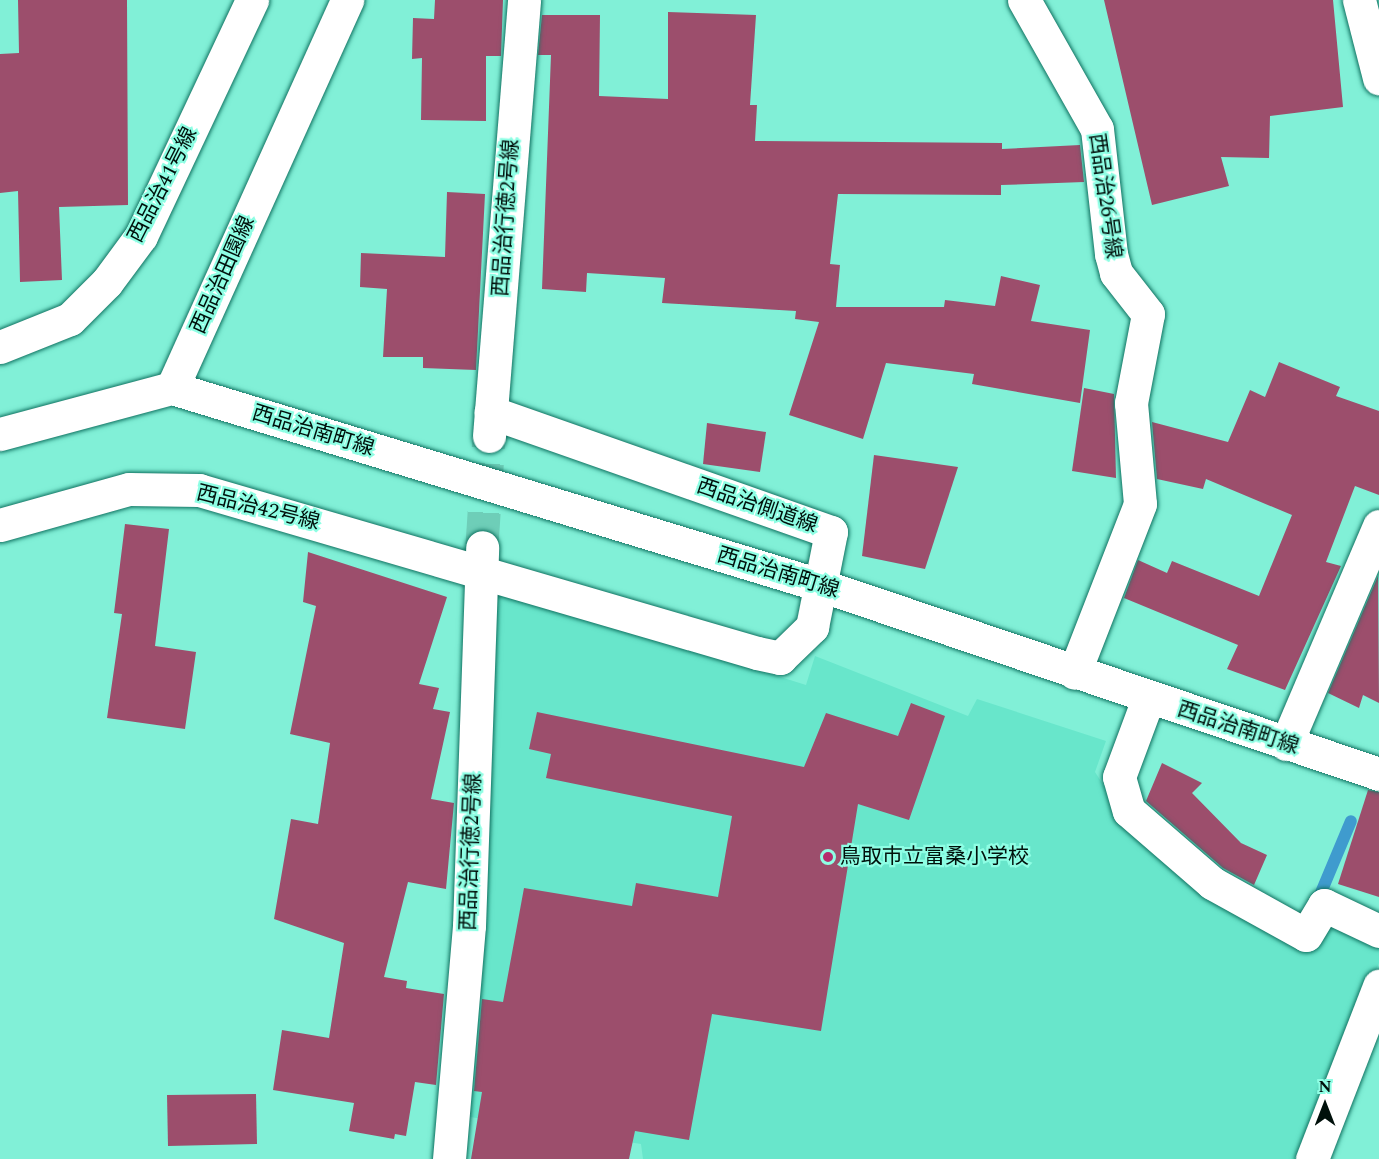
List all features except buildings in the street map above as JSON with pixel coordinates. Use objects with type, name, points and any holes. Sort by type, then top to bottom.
[{"type":"street","name":"西品治41号線","points":[[0,347],[70,319],[107,282],[141,236],[252,0]]},
{"type":"street","name":"西品治田園線","points":[[172,388],[347,0]]},
{"type":"street","name":"西品治行徳2号線","points":[[490,424],[524,0]]},
{"type":"street","name":"西品治26号線","points":[[1024,0],[1096,129],[1111,254],[1116,273],[1148,314],[1131,402],[1140,504],[1074,673]]},
{"type":"street","points":[[1359,0],[1379,78]]},
{"type":"street","points":[[0,434],[172,388]]},
{"type":"street","name":"西品治南町線","points":[[172,388],[823,586],[1148,699],[1379,774]]},
{"type":"street","name":"西品治側道線","points":[[481,556],[780,658],[812,627],[823,586],[831,532],[490,424]]},
{"type":"street","name":"西品治42号線","points":[[0,525],[129,489],[199,490],[481,556]]},
{"type":"street","points":[[1286,744],[1379,526]]},
{"type":"street","name":"西品治行徳2号線","points":[[449,1159],[469,926],[481,556]]},
{"type":"street","points":[[1148,699],[1119,777],[1130,811],[1212,883],[1306,935],[1323,905],[1379,931]]},
{"type":"street","points":[[1312,1159],[1379,986]]},
{"type":"shaded area","name":"鳥取市立富桑小学校","points":[[496,588],[806,685],[815,656],[968,716],[977,699],[1106,741],[1095,772],[1124,817],[1211,892],[1379,940],[1379,963],[1310,1145],[1300,1159],[643,1159],[641,1144],[470,1117],[483,966]]},
{"type":"waterway","points":[[1320,895],[1351,821]]},
{"type":"tunnel","points":[[482,545],[489,436]]},
{"type":"place","name":"鳥取市立富桑小学校","points":[[828,857]]}]
